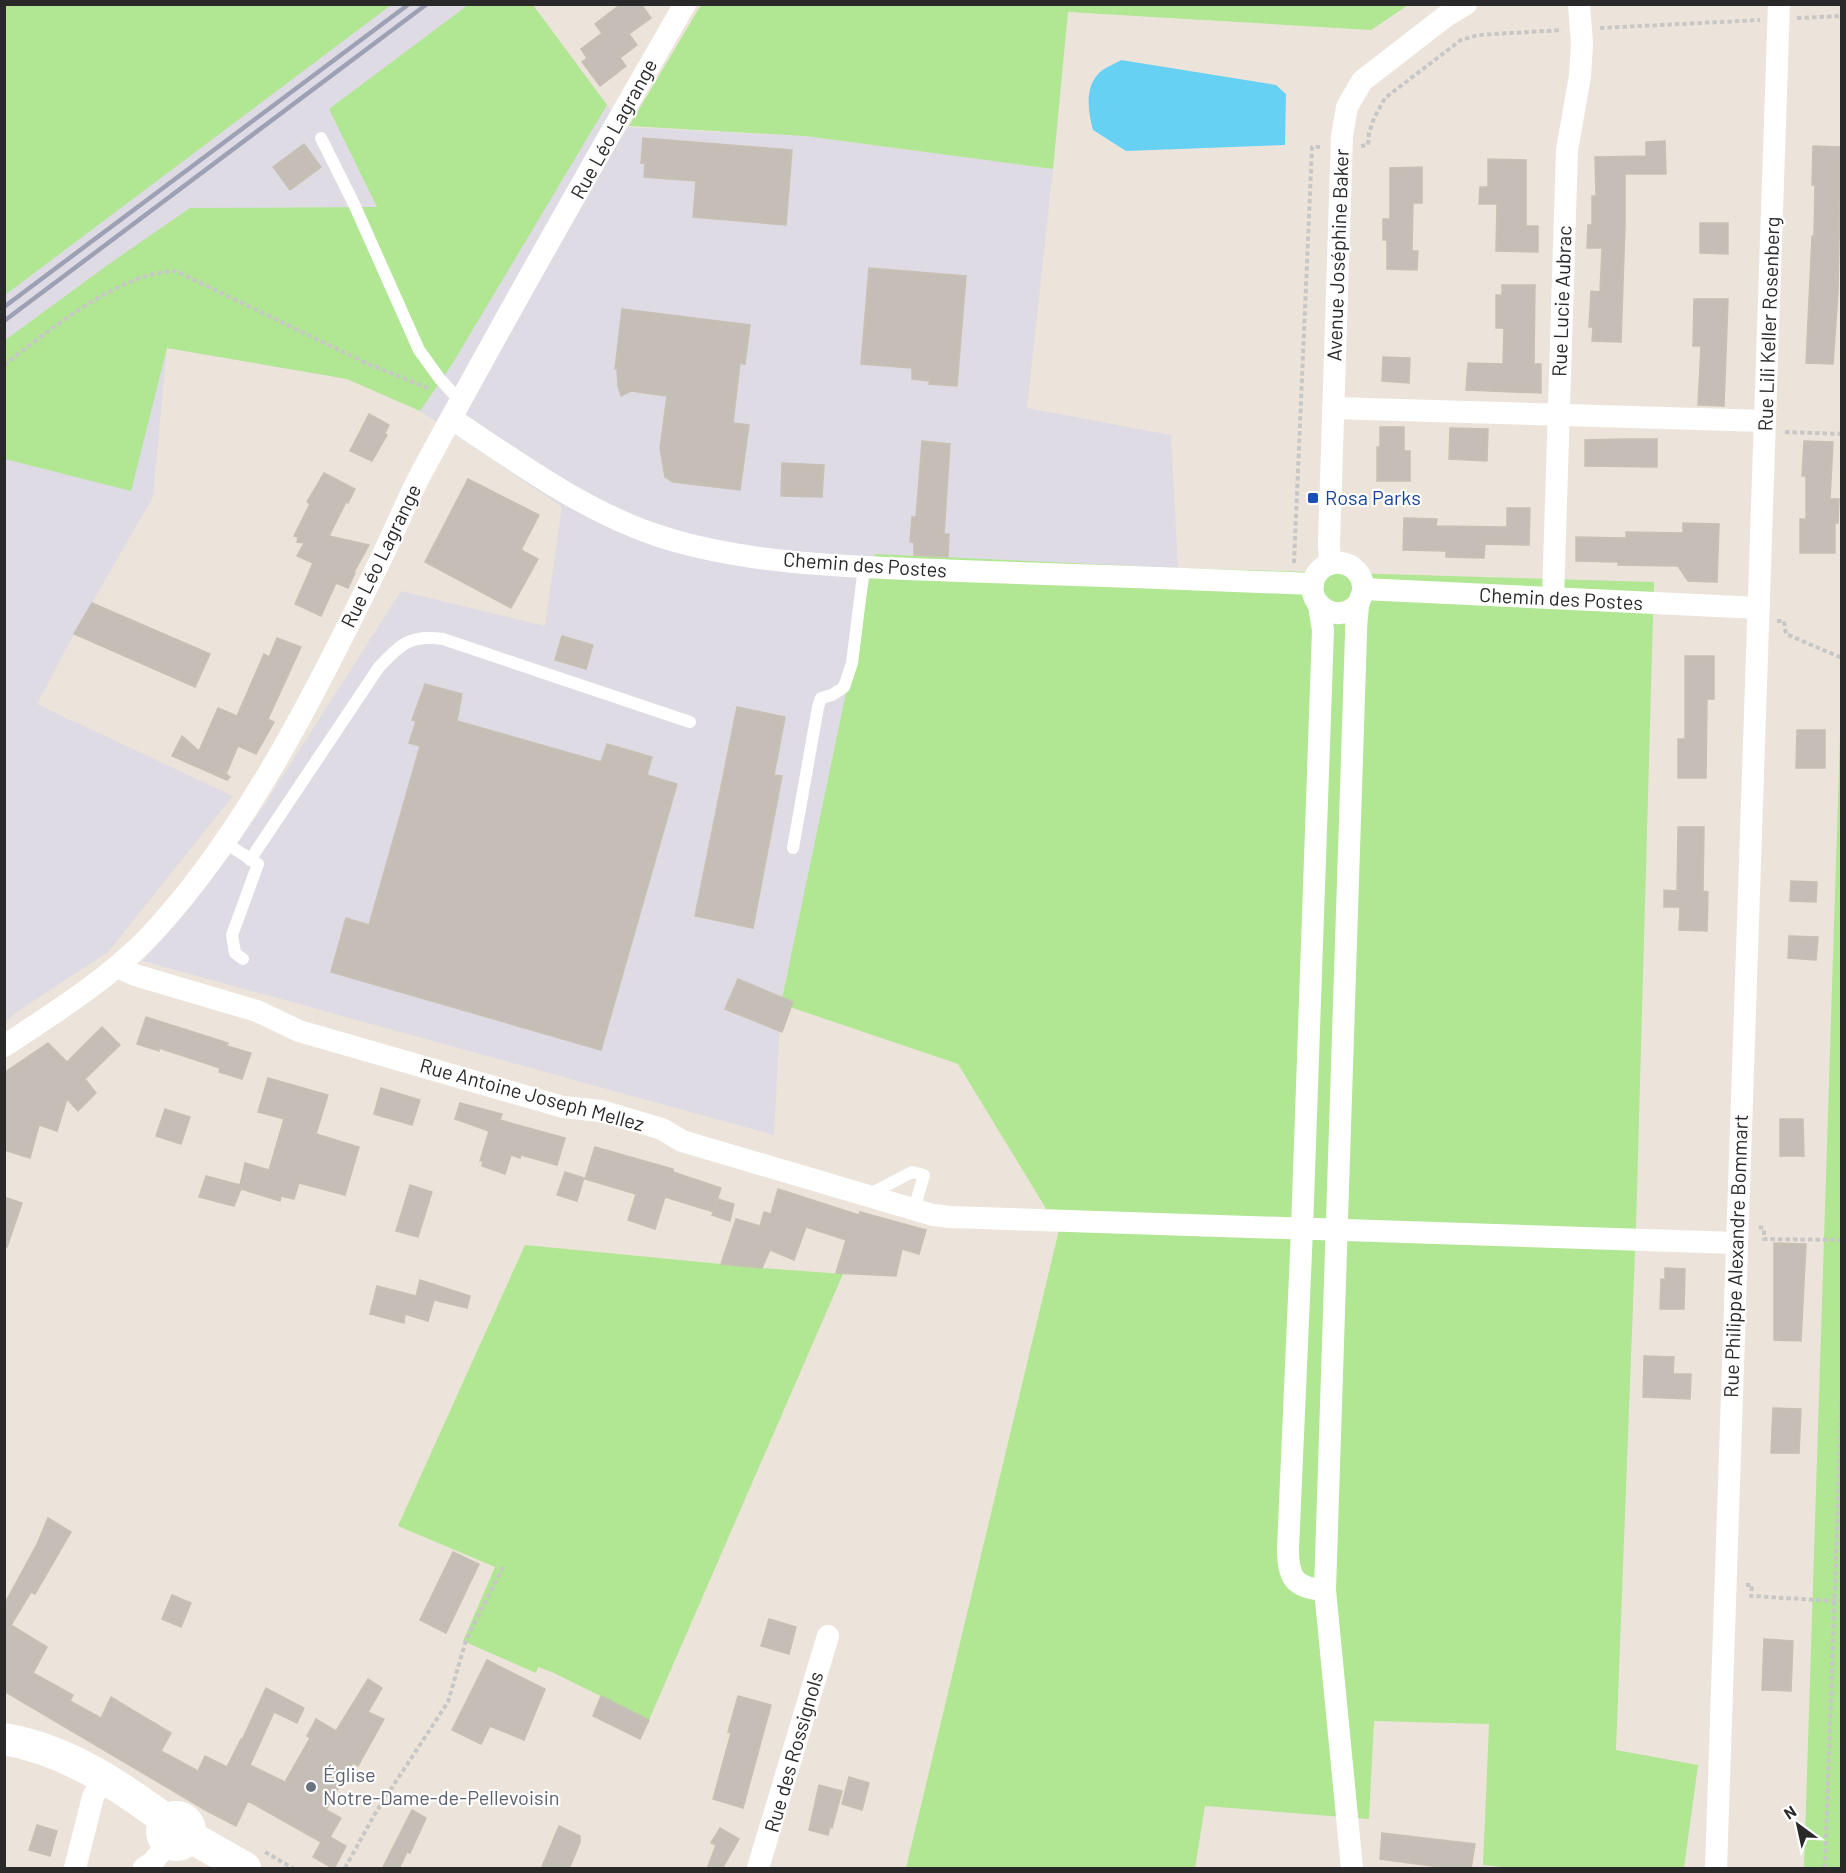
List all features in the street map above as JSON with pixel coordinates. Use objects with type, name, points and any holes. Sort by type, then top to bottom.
[{"type":"main road","points":[[4,1739],[42,1749],[104,1778],[175,1833],[244,1869]]},
{"type":"street","name":"Rue Léo Lagrange","points":[[4,1046],[81,995],[117,967],[166,917],[224,842],[271,767],[326,667],[380,562],[409,497],[456,410],[685,4]]},
{"type":"street","name":"Avenue Joséphine Baker","points":[[1330,564],[1343,120],[1347,107],[1362,81],[1437,23],[1466,4]]},
{"type":"street","name":"Rue Lucie Aubrac","points":[[1553,598],[1567,150],[1580,76],[1579,4]]},
{"type":"street","name":"Rue Lili Keller Rosenberg","points":[[1758,644],[1779,12]]},
{"type":"street","points":[[1333,408],[1559,415],[1765,426]]},
{"type":"street","name":"Chemin des Postes","points":[[456,410],[548,482],[647,532],[679,542],[727,552],[864,567],[1303,584]]},
{"type":"street","points":[[1325,1590],[1306,1588],[1297,1583],[1292,1575],[1288,1556],[1323,630],[1319,606],[1314,595],[1303,584],[1330,564],[1342,563],[1353,568],[1361,577],[1361,596],[1356,634],[1325,1590],[1352,1869]]},
{"type":"street","name":"Chemin des Postes","points":[[1361,596],[1553,598],[1759,614]]},
{"type":"street","points":[[1319,606],[1329,612],[1340,614],[1350,610],[1361,596]]},
{"type":"street","name":"Rue Philippe Alexandre Bommart","points":[[1716,1869],[1758,644]]},
{"type":"street","name":"Rue Antoine Joseph Mellez","points":[[117,967],[135,975],[257,1011],[299,1030],[563,1107],[601,1111],[662,1130],[682,1141],[933,1215],[1337,1230],[1737,1235]]},
{"type":"street","name":"Rue des Rossignols","points":[[758,1869],[828,1636]]},
{"type":"street","points":[[75,1869],[93,1797],[104,1778]]},
{"type":"street","points":[[144,1869],[153,1862],[175,1833]]},
{"type":"lane","points":[[321,138],[354,204],[419,350],[440,379],[456,410]]},
{"type":"lane","points":[[793,848],[818,707],[821,698],[832,695],[844,687],[852,663],[864,567]]},
{"type":"lane","points":[[250,860],[379,668],[402,644],[428,636],[443,639],[690,722]]},
{"type":"lane","points":[[224,842],[258,864],[232,935],[235,953],[243,959]]},
{"type":"lane","points":[[868,1195],[912,1172],[924,1175],[914,1209]]},
{"type":"path","points":[[1303,584],[1312,147],[1368,146],[1374,118],[1385,98],[1466,38],[1478,35],[1581,29],[1779,12],[1842,16]]},
{"type":"path","points":[[4,365],[83,309],[123,285],[164,272],[177,272],[368,364],[456,410]]},
{"type":"path","points":[[1765,426],[1842,434]]},
{"type":"path","points":[[1759,614],[1784,621],[1786,634],[1842,658]]},
{"type":"path","points":[[1737,1235],[1764,1228],[1764,1239],[1842,1240]]},
{"type":"path","points":[[1825,1869],[1842,1388]]},
{"type":"path","points":[[345,1869],[376,1812],[448,1702],[466,1640],[504,1565]]},
{"type":"path","points":[[1725,1585],[1752,1585],[1751,1596],[1842,1600]]},
{"type":"shaded area","points":[[5,5],[533,5],[623,127],[805,136],[1053,169],[1027,408],[1171,435],[1178,568],[781,1004],[774,1135],[143,961],[229,856],[265,804],[401,591],[545,626],[562,507],[420,411],[347,379],[167,348],[153,497],[74,634],[37,704],[233,796],[108,952],[15,1013],[5,1023]]},
{"type":"green space","points":[[5,4],[391,4],[391,5],[5,295]]},
{"type":"green space","points":[[468,5],[533,5],[607,105],[451,366],[420,411],[347,379],[167,348],[131,491],[5,459],[4,341],[190,208],[377,207],[329,109]]},
{"type":"green space","points":[[701,5],[1408,5],[1371,30],[1068,12],[1053,169],[805,136],[629,126]]},
{"type":"green space","points":[[875,554],[1178,568],[1654,582],[1636,1226],[1616,1750],[1698,1765],[1684,1868],[1511,1868],[1483,1865],[1489,1724],[1374,1721],[1369,1819],[1205,1806],[1195,1868],[906,1868],[1059,1230],[958,1064],[781,1004]]},
{"type":"green space","points":[[1841,705],[1842,1868],[1804,1868]]},
{"type":"green space","points":[[525,1245],[843,1274],[649,1720],[552,1672],[538,1667],[536,1673],[463,1641],[495,1567],[398,1526]]},
{"type":"water","points":[[1121,60],[1276,85],[1286,94],[1285,145],[1126,151],[1093,130],[1089,107],[1089,92],[1095,78],[1102,70]]},
{"type":"building","points":[[621,4],[641,4],[651,18],[629,34],[637,45],[620,58],[626,66],[600,86],[582,62],[587,58],[581,49],[602,33],[595,24]]},
{"type":"building","points":[[643,138],[792,150],[786,225],[693,217],[696,181],[644,177],[645,163],[641,163]]},
{"type":"building","points":[[1665,141],[1666,174],[1625,174],[1621,342],[1592,341],[1593,327],[1589,327],[1591,291],[1600,292],[1602,248],[1587,248],[1588,225],[1592,225],[1592,196],[1596,196],[1595,157],[1646,156],[1646,142]]},
{"type":"building","points":[[304,144],[321,167],[290,190],[273,167]]},
{"type":"building","points":[[1813,146],[1841,147],[1838,293],[1833,364],[1806,363],[1812,236],[1814,236]]},
{"type":"building","points":[[1488,159],[1526,160],[1526,226],[1538,226],[1538,252],[1496,251],[1497,204],[1479,204],[1480,187],[1488,187]]},
{"type":"building","points":[[1422,167],[1422,203],[1413,203],[1412,251],[1418,251],[1417,270],[1387,269],[1387,240],[1383,240],[1383,219],[1390,219],[1390,168]]},
{"type":"building","points":[[1700,223],[1728,223],[1728,254],[1700,253]]},
{"type":"building","points":[[869,268],[966,276],[957,386],[929,384],[930,381],[912,379],[912,368],[861,364]]},
{"type":"building","points":[[1502,285],[1535,285],[1534,364],[1541,364],[1541,393],[1466,390],[1468,363],[1503,364],[1504,328],[1496,328],[1496,295],[1502,295]]},
{"type":"building","points":[[1694,299],[1728,299],[1724,406],[1698,405],[1701,346],[1693,346]]},
{"type":"building","points":[[622,309],[750,325],[745,364],[740,363],[733,423],[749,425],[740,490],[673,482],[665,477],[660,448],[667,396],[631,391],[621,396],[618,386],[617,369],[615,369]]},
{"type":"building","points":[[1383,357],[1410,358],[1409,383],[1382,381]]},
{"type":"building","points":[[369,414],[389,425],[385,433],[387,435],[372,461],[350,451]]},
{"type":"building","points":[[1380,427],[1404,427],[1404,451],[1410,451],[1410,481],[1377,481],[1377,447],[1380,447]]},
{"type":"building","points":[[1450,428],[1488,429],[1487,461],[1449,459]]},
{"type":"building","points":[[1657,439],[1657,467],[1585,466],[1585,440]]},
{"type":"building","points":[[922,441],[950,444],[944,534],[949,534],[948,557],[914,555],[914,542],[910,542],[912,517],[916,517]]},
{"type":"building","points":[[1804,441],[1833,442],[1830,499],[1839,499],[1838,523],[1835,523],[1835,553],[1800,553],[1800,519],[1806,519],[1806,476],[1802,476]]},
{"type":"building","points":[[782,463],[824,465],[822,497],[781,496]]},
{"type":"building","points":[[324,473],[355,489],[329,536],[369,545],[348,588],[336,583],[321,616],[295,604],[313,563],[297,556],[304,543],[297,542],[298,537],[294,536],[310,504],[307,502]]},
{"type":"building","points":[[468,479],[539,515],[521,550],[538,559],[511,608],[425,562]]},
{"type":"building","points":[[1507,508],[1530,508],[1529,545],[1485,544],[1484,558],[1446,557],[1446,551],[1403,550],[1404,518],[1437,519],[1436,526],[1507,527]]},
{"type":"building","points":[[1683,523],[1719,524],[1717,582],[1688,581],[1678,566],[1618,565],[1618,562],[1576,561],[1576,537],[1626,538],[1626,532],[1683,533]]},
{"type":"building","points":[[92,603],[210,654],[195,687],[74,634]]},
{"type":"building","points":[[562,636],[593,645],[586,669],[555,660]]},
{"type":"building","points":[[277,638],[301,647],[268,719],[274,722],[256,754],[238,746],[227,772],[219,768],[230,777],[227,780],[172,756],[182,736],[199,751],[218,708],[237,716],[264,654],[269,657]]},
{"type":"building","points":[[1685,656],[1714,656],[1714,699],[1707,699],[1706,778],[1678,778],[1678,739],[1685,739]]},
{"type":"building","points":[[425,684],[462,694],[457,721],[601,762],[607,744],[652,757],[647,775],[677,784],[601,1050],[331,972],[346,918],[369,925],[420,746],[409,743],[416,721],[412,720]]},
{"type":"building","points":[[737,707],[785,717],[774,775],[782,776],[753,928],[695,916]]},
{"type":"building","points":[[1797,730],[1825,730],[1825,768],[1796,768]]},
{"type":"building","points":[[1678,827],[1704,827],[1703,891],[1708,892],[1707,931],[1679,930],[1680,907],[1664,907],[1664,890],[1677,891]]},
{"type":"building","points":[[1791,881],[1817,882],[1816,902],[1790,901]]},
{"type":"building","points":[[1789,936],[1818,937],[1816,960],[1788,958]]},
{"type":"building","points":[[738,979],[793,1002],[782,1032],[725,1009]]},
{"type":"building","points":[[146,1017],[228,1043],[227,1046],[251,1053],[242,1079],[219,1072],[220,1068],[159,1048],[159,1051],[137,1044]]},
{"type":"building","points":[[102,1027],[120,1045],[85,1079],[96,1093],[78,1111],[67,1099],[57,1131],[39,1125],[30,1158],[4,1150],[4,1073],[48,1043],[67,1062]]},
{"type":"building","points":[[268,1078],[328,1095],[316,1134],[359,1147],[345,1195],[299,1183],[294,1199],[281,1196],[280,1201],[241,1189],[234,1206],[199,1197],[206,1176],[240,1185],[245,1163],[269,1170],[284,1119],[258,1112]]},
{"type":"building","points":[[381,1088],[420,1100],[412,1125],[374,1114]]},
{"type":"building","points":[[460,1103],[502,1114],[500,1120],[565,1138],[557,1165],[521,1155],[520,1158],[511,1155],[505,1174],[482,1166],[483,1161],[480,1161],[489,1131],[455,1119]]},
{"type":"building","points":[[165,1109],[190,1117],[181,1144],[156,1136]]},
{"type":"building","points":[[1780,1119],[1803,1119],[1804,1156],[1780,1156]]},
{"type":"building","points":[[595,1147],[673,1169],[673,1172],[721,1188],[714,1210],[718,1199],[734,1204],[730,1221],[712,1215],[714,1212],[665,1197],[655,1229],[628,1220],[636,1194],[585,1179]]},
{"type":"building","points":[[565,1172],[584,1178],[577,1201],[557,1195]]},
{"type":"building","points":[[410,1185],[432,1192],[418,1237],[396,1231]]},
{"type":"building","points":[[778,1189],[859,1215],[860,1212],[926,1230],[919,1254],[902,1249],[896,1276],[836,1273],[846,1240],[806,1227],[794,1260],[770,1250],[762,1268],[721,1264],[736,1219],[760,1226],[764,1212],[771,1214]]},
{"type":"building","points":[[4,1197],[22,1203],[7,1247],[4,1247]]},
{"type":"building","points":[[1774,1243],[1806,1244],[1801,1341],[1774,1340]]},
{"type":"building","points":[[1665,1268],[1685,1269],[1684,1309],[1660,1309],[1661,1279],[1665,1280]]},
{"type":"building","points":[[420,1280],[470,1296],[467,1308],[434,1300],[428,1321],[405,1314],[404,1323],[370,1314],[377,1286],[416,1296]]},
{"type":"building","points":[[1644,1356],[1674,1357],[1673,1374],[1691,1374],[1690,1399],[1643,1397]]},
{"type":"building","points":[[1773,1408],[1801,1409],[1799,1453],[1771,1453]]},
{"type":"building","points":[[48,1518],[71,1532],[35,1594],[31,1592],[11,1625],[47,1647],[33,1673],[73,1695],[70,1701],[101,1718],[111,1697],[171,1733],[161,1751],[198,1771],[205,1756],[227,1767],[266,1688],[304,1708],[297,1723],[274,1712],[250,1765],[285,1782],[310,1738],[307,1736],[316,1719],[336,1731],[368,1679],[382,1688],[368,1712],[384,1719],[358,1766],[353,1763],[326,1810],[341,1818],[330,1837],[346,1846],[334,1869],[313,1857],[321,1842],[248,1801],[236,1826],[4,1691],[4,1605],[37,1544]]},
{"type":"building","points":[[453,1552],[479,1564],[446,1633],[420,1620]]},
{"type":"building","points":[[172,1595],[191,1603],[181,1627],[162,1619]]},
{"type":"building","points":[[769,1619],[796,1627],[789,1654],[761,1646]]},
{"type":"building","points":[[1764,1639],[1793,1641],[1791,1691],[1762,1690]]},
{"type":"building","points":[[487,1660],[545,1689],[524,1740],[490,1726],[481,1744],[452,1730]]},
{"type":"building","points":[[601,1696],[649,1720],[640,1739],[593,1716]]},
{"type":"building","points":[[738,1696],[771,1705],[743,1808],[713,1799],[731,1733],[728,1732]]},
{"type":"building","points":[[849,1777],[869,1783],[862,1810],[842,1804]]},
{"type":"building","points":[[819,1785],[842,1791],[828,1835],[809,1830]]},
{"type":"building","points":[[412,1810],[426,1818],[410,1853],[407,1852],[399,1869],[382,1869]]},
{"type":"building","points":[[37,1825],[57,1831],[50,1856],[29,1850]]},
{"type":"building","points":[[559,1826],[580,1836],[580,1842],[569,1869],[541,1869]]},
{"type":"building","points":[[720,1828],[739,1839],[722,1869],[707,1869],[716,1845],[711,1843]]},
{"type":"building","points":[[1382,1833],[1475,1844],[1471,1869],[1454,1869],[1380,1859]]},
{"type":"railway","points":[[4,307],[409,4]]},
{"type":"railway","points":[[4,321],[427,4]]},
{"type":"place","name":"Rosa Parks","points":[[1313,498]]},
{"type":"place","name":"Église Notre-Dame-de-Pellevoisin","points":[[311,1787]]}]
